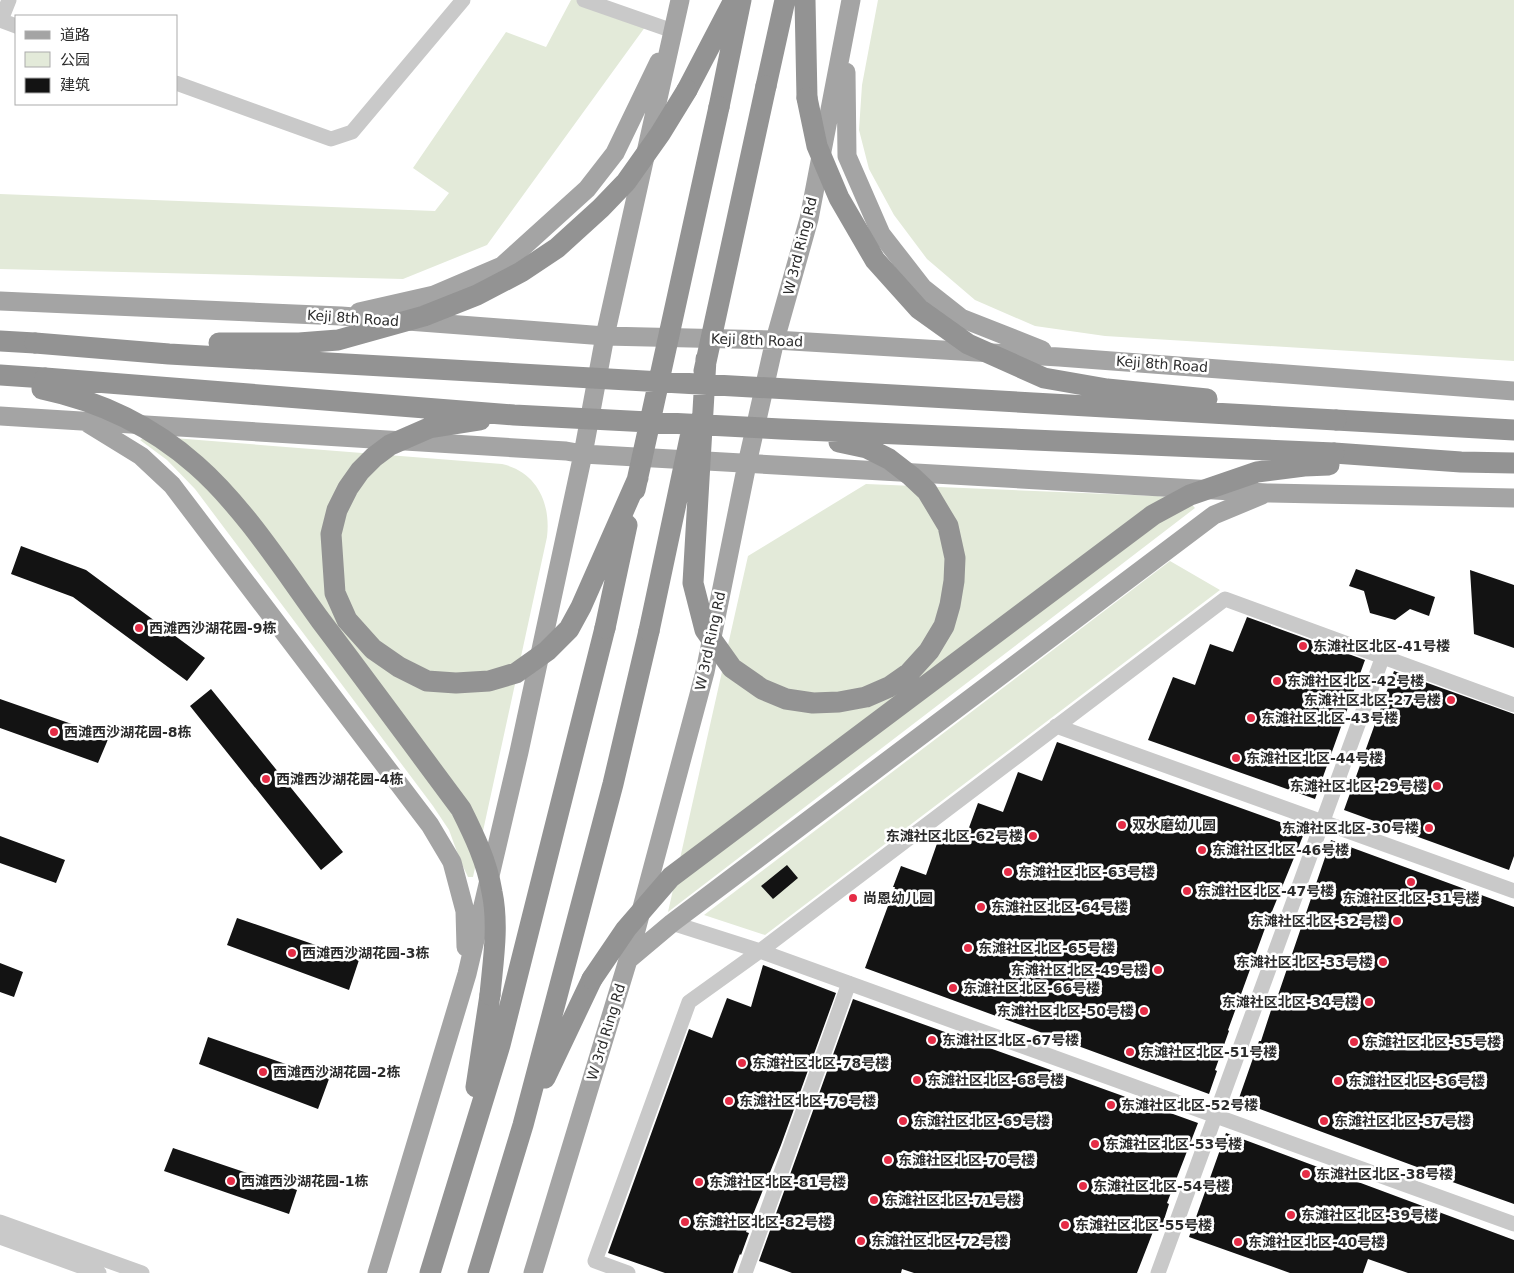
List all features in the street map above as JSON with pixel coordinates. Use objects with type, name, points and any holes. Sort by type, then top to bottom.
[{"type":"highway","points":[[35,343],[299,343],[338,340],[424,316],[477,295],[521,272],[557,248],[601,208],[626,182],[660,134],[687,90],[735,0]]},
{"type":"highway","points":[[430,1273],[500,1045],[604,628],[720,108],[741,0]]},
{"type":"highway","points":[[478,1273],[523,1125],[613,784],[649,631],[706,359],[785,0]]},
{"type":"highway","points":[[805,0],[807,98],[817,146],[839,198],[876,260],[919,309],[968,344],[1044,378],[1107,389],[1204,399],[1272,416]]},
{"type":"highway","points":[[0,341],[169,354],[1514,430]]},
{"type":"highway","points":[[706,359],[693,583],[705,630],[732,668],[762,689],[786,699],[813,703],[839,702],[866,697],[889,688],[909,673],[929,651],[944,626],[950,605],[955,558],[948,526],[927,491],[889,459],[867,448],[781,429]]},
{"type":"highway","points":[[0,375],[43,384],[139,424],[176,448],[197,466],[245,518],[461,809],[479,845],[492,892],[495,934],[490,995],[466,1158]]},
{"type":"highway","points":[[0,381],[514,415],[1333,459],[1514,463]]},
{"type":"highway","points":[[514,415],[430,428],[390,445],[360,471],[348,488],[337,510],[331,534],[335,593],[347,620],[373,649],[399,667],[427,681],[456,684],[489,681],[516,673],[547,651],[569,629],[581,607],[638,478]]},
{"type":"highway","points":[[523,1125],[592,979],[626,929],[672,877],[1153,515],[1190,495],[1257,472],[1304,466],[1333,459]]},
{"type":"main road","points":[[377,1273],[467,974],[519,752],[583,454],[605,336],[680,0]]},
{"type":"main road","name":"W 3rd Ring Rd","points":[[533,1273],[628,960],[705,672],[747,464],[775,340],[809,219],[850,0]]},
{"type":"main road","points":[[341,316],[434,295],[502,266],[587,189],[615,153],[673,31]]},
{"type":"main road","points":[[845,34],[847,156],[881,234],[923,288],[961,318],[1059,357]]},
{"type":"main road","name":"Keji 8th Road","points":[[0,301],[341,316],[605,336],[775,340],[1059,357],[1514,391]]},
{"type":"main road","points":[[0,416],[747,464],[1267,493],[1514,498]]},
{"type":"main road","points":[[86,422],[141,456],[172,485],[430,825],[452,862],[465,911],[467,974]]},
{"type":"main road","points":[[628,960],[672,922],[1214,515],[1267,493]]},
{"type":"street","points":[[9,0],[1,20],[15,26]]},
{"type":"street","points":[[178,84],[331,139],[352,132],[463,0]]},
{"type":"street","points":[[584,0],[673,31]]},
{"type":"street","points":[[628,1273],[595,1261],[689,1002],[760,951],[1224,599],[1514,704]]},
{"type":"street","points":[[1158,1273],[1383,656]]},
{"type":"street","points":[[1056,726],[1514,891]]},
{"type":"street","points":[[672,922],[760,951],[1514,1224]]},
{"type":"street","points":[[745,1273],[849,984]]},
{"type":"street","points":[[0,1222],[142,1273]]},
{"type":"street","points":[[0,1237],[99,1273]]},
{"type":"green space","points":[[571,0],[579,0],[648,23],[487,245],[403,279],[0,269],[0,194],[435,211],[449,193],[413,168],[506,32],[546,47]]},
{"type":"green space","points":[[878,0],[1514,0],[1514,361],[1105,336],[1035,326],[975,300],[927,259],[894,215],[869,169],[859,130],[862,85]]},
{"type":"green space","points":[[148,436],[502,464],[514,468],[533,482],[544,501],[547,512],[547,537],[473,877],[468,877],[449,830],[433,806],[195,489],[167,460],[140,440]]},
{"type":"green space","points":[[866,484],[1157,496],[1188,500],[1195,508],[668,912],[748,556]]},
{"type":"green space","points":[[1170,561],[1220,590],[765,935],[704,915]]},
{"type":"building","name":"西滩西沙湖花园-9栋","points":[[21,546],[86,570],[205,658],[187,681],[73,597],[11,574]]},
{"type":"building","points":[[1356,569],[1435,597],[1429,616],[1410,609],[1395,620],[1370,613],[1364,591],[1349,586]]},
{"type":"building","points":[[1470,570],[1514,585],[1514,648],[1474,634]]},
{"type":"building","points":[[1247,617],[1365,660],[1315,799],[1148,740],[1173,677],[1195,685],[1210,644],[1233,652]]},
{"type":"building","points":[[1394,671],[1514,714],[1514,856],[1509,870],[1344,810]]},
{"type":"building","name":"西滩西沙湖花园-4栋","points":[[211,689],[343,852],[321,870],[190,706]]},
{"type":"building","name":"西滩西沙湖花园-8栋","points":[[0,699],[109,737],[98,763],[0,728]]},
{"type":"building","points":[[1057,742],[1305,831],[1264,931],[1228,1030],[1209,1094],[865,968],[901,866],[926,875],[940,835],[963,844],[978,803],[1003,812],[1018,772],[1042,781]]},
{"type":"building","points":[[0,836],[65,860],[56,883],[0,863]]},
{"type":"building","points":[[1331,840],[1514,907],[1514,1204],[1238,1101],[1274,1001],[1276,1001]]},
{"type":"building","points":[[787,865],[798,878],[773,899],[761,886]]},
{"type":"building","name":"西滩西沙湖花园-3栋","points":[[237,918],[359,960],[349,990],[227,945]]},
{"type":"building","points":[[0,963],[23,972],[14,997],[0,992]]},
{"type":"building","points":[[763,965],[836,993],[781,1145],[746,1232],[749,1233],[733,1273],[665,1273],[608,1253],[689,1029],[712,1038],[727,998],[751,1007]]},
{"type":"building","points":[[853,999],[1198,1123],[1167,1203],[1169,1204],[1162,1226],[1156,1224],[1137,1273],[914,1273],[902,1269],[901,1273],[792,1273],[759,1261]]},
{"type":"building","name":"西滩西沙湖花园-2栋","points":[[208,1037],[329,1079],[318,1109],[199,1064]]},
{"type":"building","points":[[1226,1133],[1514,1240],[1514,1273],[1408,1273],[1368,1259],[1363,1273],[1290,1273],[1189,1237]]},
{"type":"building","name":"西滩西沙湖花园-1栋","points":[[173,1148],[297,1190],[289,1214],[164,1171]]},
{"type":"place","name":"西滩西沙湖花园-9栋","points":[[139,628]]},
{"type":"place","name":"东滩社区北区-41号楼","points":[[1303,646]]},
{"type":"place","name":"东滩社区北区-42号楼","points":[[1277,681]]},
{"type":"place","name":"东滩社区北区-27号楼","points":[[1451,700]]},
{"type":"place","name":"东滩社区北区-43号楼","points":[[1251,718]]},
{"type":"place","name":"西滩西沙湖花园-8栋","points":[[54,732]]},
{"type":"place","name":"东滩社区北区-44号楼","points":[[1236,758]]},
{"type":"place","name":"西滩西沙湖花园-4栋","points":[[266,779]]},
{"type":"place","name":"东滩社区北区-29号楼","points":[[1437,786]]},
{"type":"place","name":"双水磨幼儿园","points":[[1122,825]]},
{"type":"place","name":"东滩社区北区-30号楼","points":[[1429,828]]},
{"type":"place","name":"东滩社区北区-62号楼","points":[[1033,836]]},
{"type":"place","name":"东滩社区北区-46号楼","points":[[1202,850]]},
{"type":"place","name":"东滩社区北区-63号楼","points":[[1008,872]]},
{"type":"place","name":"东滩社区北区-31号楼","points":[[1411,882]]},
{"type":"place","name":"东滩社区北区-47号楼","points":[[1187,891]]},
{"type":"place","name":"尚恩幼儿园","points":[[853,898]]},
{"type":"place","name":"东滩社区北区-64号楼","points":[[981,907]]},
{"type":"place","name":"东滩社区北区-32号楼","points":[[1397,921]]},
{"type":"place","name":"东滩社区北区-65号楼","points":[[968,948]]},
{"type":"place","name":"西滩西沙湖花园-3栋","points":[[292,953]]},
{"type":"place","name":"东滩社区北区-33号楼","points":[[1383,962]]},
{"type":"place","name":"东滩社区北区-49号楼","points":[[1158,970]]},
{"type":"place","name":"东滩社区北区-66号楼","points":[[953,988]]},
{"type":"place","name":"东滩社区北区-34号楼","points":[[1369,1002]]},
{"type":"place","name":"东滩社区北区-50号楼","points":[[1144,1011]]},
{"type":"place","name":"东滩社区北区-67号楼","points":[[932,1040]]},
{"type":"place","name":"东滩社区北区-35号楼","points":[[1354,1042]]},
{"type":"place","name":"东滩社区北区-51号楼","points":[[1130,1052]]},
{"type":"place","name":"东滩社区北区-78号楼","points":[[742,1063]]},
{"type":"place","name":"西滩西沙湖花园-2栋","points":[[263,1072]]},
{"type":"place","name":"东滩社区北区-68号楼","points":[[917,1080]]},
{"type":"place","name":"东滩社区北区-36号楼","points":[[1338,1081]]},
{"type":"place","name":"东滩社区北区-79号楼","points":[[729,1101]]},
{"type":"place","name":"东滩社区北区-52号楼","points":[[1111,1105]]},
{"type":"place","name":"东滩社区北区-69号楼","points":[[903,1121]]},
{"type":"place","name":"东滩社区北区-37号楼","points":[[1324,1121]]},
{"type":"place","name":"东滩社区北区-53号楼","points":[[1095,1144]]},
{"type":"place","name":"东滩社区北区-70号楼","points":[[888,1160]]},
{"type":"place","name":"东滩社区北区-38号楼","points":[[1306,1174]]},
{"type":"place","name":"西滩西沙湖花园-1栋","points":[[231,1181]]},
{"type":"place","name":"东滩社区北区-81号楼","points":[[699,1182]]},
{"type":"place","name":"东滩社区北区-54号楼","points":[[1083,1186]]},
{"type":"place","name":"东滩社区北区-71号楼","points":[[874,1200]]},
{"type":"place","name":"东滩社区北区-39号楼","points":[[1291,1215]]},
{"type":"place","name":"东滩社区北区-82号楼","points":[[685,1222]]},
{"type":"place","name":"东滩社区北区-55号楼","points":[[1065,1225]]},
{"type":"place","name":"东滩社区北区-72号楼","points":[[861,1241]]},
{"type":"place","name":"东滩社区北区-40号楼","points":[[1238,1242]]}]
